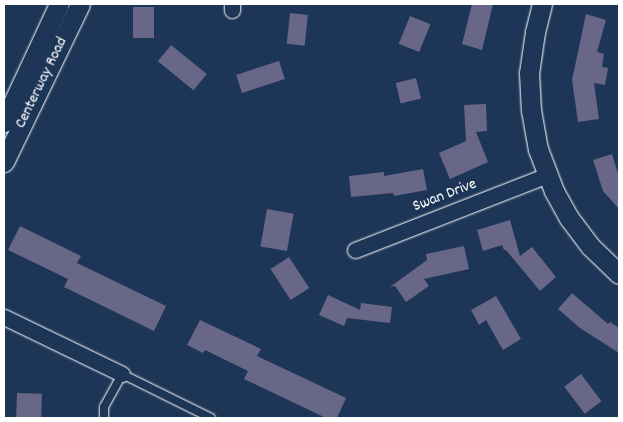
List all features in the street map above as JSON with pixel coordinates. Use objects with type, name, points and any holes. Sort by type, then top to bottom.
[{"type":"street","name":"Centerway Road","points":[[4,122],[59,4]]},
{"type":"street","name":"Centerway Road","points":[[4,162],[80,4]]},
{"type":"street","points":[[542,4],[532,44],[529,90],[536,139],[547,174],[558,198],[580,234],[619,274]]},
{"type":"street","name":"Swan Drive","points":[[356,250],[547,174]]},
{"type":"street","points":[[4,317],[122,374]]},
{"type":"lane","points":[[104,418],[104,407],[122,374],[211,418]]},
{"type":"building","points":[[472,4],[493,4],[482,50],[462,44]]},
{"type":"building","points":[[133,7],[154,7],[154,38],[133,38]]},
{"type":"building","points":[[290,13],[308,15],[305,46],[287,44]]},
{"type":"building","points":[[586,14],[606,20],[597,52],[604,54],[602,67],[608,68],[605,85],[594,83],[599,119],[578,122],[572,80]]},
{"type":"building","points":[[410,16],[430,24],[419,52],[399,44]]},
{"type":"building","points":[[171,45],[207,74],[194,90],[158,61]]},
{"type":"building","points":[[279,61],[285,79],[242,93],[236,75]]},
{"type":"building","points":[[416,78],[421,98],[401,103],[396,83]]},
{"type":"building","points":[[486,104],[487,131],[476,132],[488,162],[450,179],[439,153],[466,141],[464,105]]},
{"type":"building","points":[[612,154],[619,177],[619,209],[603,191],[593,160]]},
{"type":"building","points":[[423,169],[427,190],[394,196],[393,193],[351,197],[349,176],[384,172],[384,176]]},
{"type":"building","points":[[267,209],[294,214],[287,251],[260,246]]},
{"type":"building","points":[[510,220],[520,256],[532,247],[556,277],[540,291],[506,250],[504,250],[502,245],[483,251],[477,230]]},
{"type":"building","points":[[20,226],[81,256],[77,263],[166,306],[154,331],[64,287],[68,279],[8,250]]},
{"type":"building","points":[[464,246],[469,269],[424,279],[429,286],[406,302],[395,286],[390,287],[427,260],[426,254]]},
{"type":"building","points":[[289,257],[309,288],[291,300],[271,269]]},
{"type":"building","points":[[572,293],[608,324],[610,322],[619,328],[619,353],[580,328],[558,309]]},
{"type":"building","points":[[328,295],[360,310],[361,303],[392,307],[390,323],[347,318],[344,326],[319,315]]},
{"type":"building","points":[[496,296],[521,339],[503,350],[486,320],[479,325],[471,310]]},
{"type":"building","points":[[200,320],[261,349],[257,356],[346,398],[337,418],[326,418],[244,379],[248,371],[205,350],[203,353],[187,345]]},
{"type":"building","points":[[581,374],[601,401],[585,414],[564,387]]},
{"type":"building","points":[[17,393],[42,394],[41,418],[16,418]]}]
